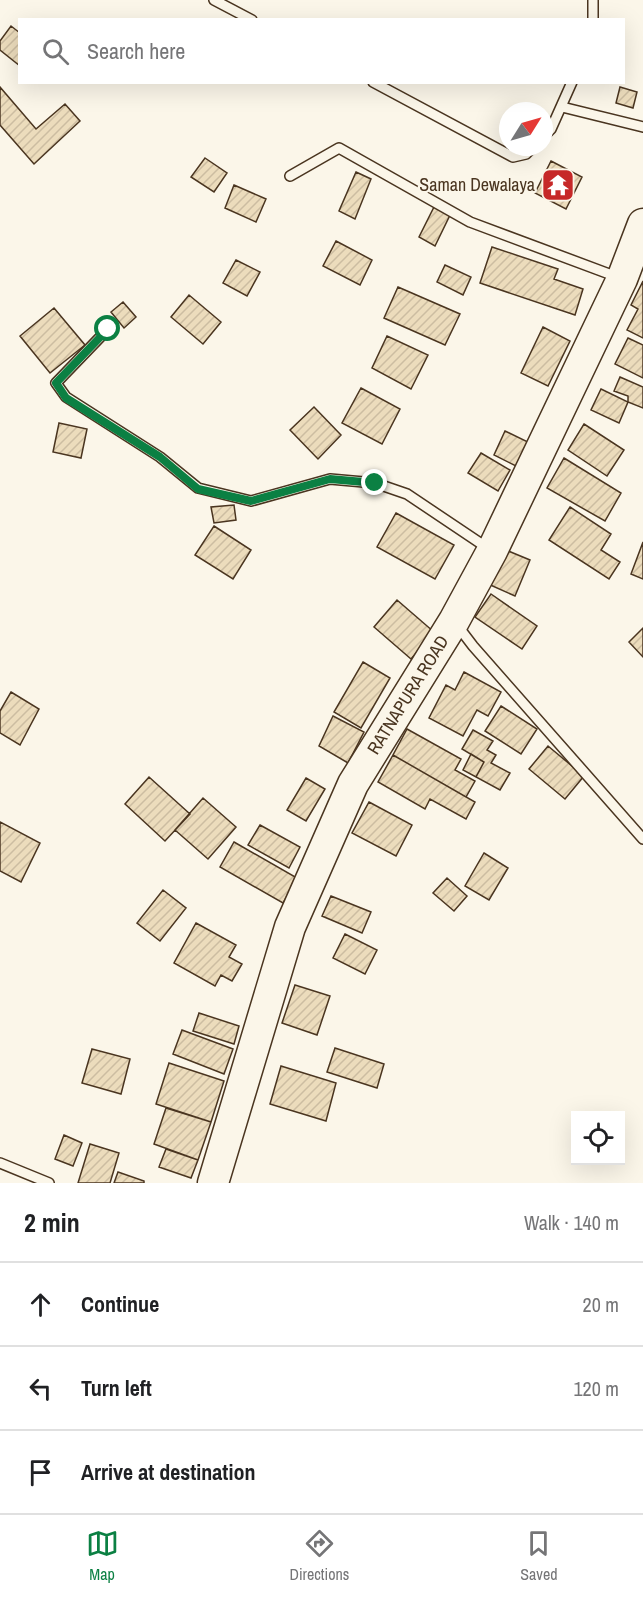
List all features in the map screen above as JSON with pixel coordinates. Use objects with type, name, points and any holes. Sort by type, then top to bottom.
[{"type":"highway","name":"RATNAPURA ROAD","points":[[213,1183],[290,927],[352,784],[454,621],[492,551],[622,279],[643,224]]},
{"type":"lane","points":[[214,0],[248,18]]},
{"type":"lane","points":[[593,0],[593,18]]},
{"type":"lane","points":[[377,84],[499,149]]},
{"type":"lane","points":[[553,125],[571,84]]},
{"type":"lane","points":[[562,107],[643,127]]},
{"type":"lane","points":[[290,176],[339,148],[470,222],[622,279]]},
{"type":"lane","points":[[108,329],[56,383],[66,398],[160,457],[198,489],[251,501],[330,479],[375,483],[407,494],[492,551]]},
{"type":"lane","points":[[454,621],[472,646],[643,839]]},
{"type":"lane","points":[[0,1163],[49,1183]]},
{"type":"building","points":[[11,26],[18,31],[18,64],[0,50],[0,41]]},
{"type":"building","points":[[0,87],[36,129],[65,104],[80,121],[34,164],[0,125]]},
{"type":"building","points":[[620,87],[637,92],[633,108],[616,103]]},
{"type":"building","points":[[205,158],[227,173],[214,192],[191,177]]},
{"type":"building","name":"Saman Dewalaya","points":[[551,161],[582,177],[566,209],[535,193]]},
{"type":"building","points":[[356,172],[371,179],[355,219],[339,211]]},
{"type":"building","points":[[234,185],[266,199],[256,222],[225,208]]},
{"type":"building","points":[[435,205],[451,213],[435,246],[419,237]]},
{"type":"building","points":[[336,241],[372,260],[360,285],[323,266]]},
{"type":"building","points":[[492,247],[558,269],[554,279],[583,289],[575,315],[480,283]]},
{"type":"building","points":[[236,260],[260,272],[247,296],[223,283]]},
{"type":"building","points":[[445,265],[471,277],[463,295],[437,282]]},
{"type":"building","points":[[643,281],[643,338],[627,330],[638,309],[631,305]]},
{"type":"building","points":[[398,287],[460,314],[445,345],[384,318]]},
{"type":"building","points":[[189,295],[221,322],[203,344],[171,317]]},
{"type":"building","points":[[123,302],[136,317],[124,328],[111,312]]},
{"type":"building","points":[[54,308],[85,345],[50,373],[20,336]]},
{"type":"building","points":[[543,327],[570,341],[548,386],[521,373]]},
{"type":"building","points":[[387,336],[428,355],[411,389],[372,368]]},
{"type":"building","points":[[628,338],[643,345],[643,378],[615,364]]},
{"type":"building","points":[[620,377],[643,387],[643,408],[628,402],[628,396],[614,391]]},
{"type":"building","points":[[361,388],[400,409],[382,444],[342,423]]},
{"type":"building","points":[[601,389],[628,402],[619,423],[591,410]]},
{"type":"building","points":[[314,407],[341,435],[318,459],[290,430]]},
{"type":"building","points":[[59,423],[87,429],[81,458],[53,452]]},
{"type":"building","points":[[584,424],[624,450],[607,476],[568,450]]},
{"type":"building","points":[[505,431],[530,443],[518,467],[494,455]]},
{"type":"building","points":[[481,453],[510,470],[498,491],[468,473]]},
{"type":"building","points":[[564,458],[621,493],[605,521],[547,488]]},
{"type":"building","points":[[234,505],[236,520],[214,523],[211,507]]},
{"type":"building","points":[[570,507],[611,534],[601,550],[620,562],[609,579],[549,540]]},
{"type":"building","points":[[396,513],[454,545],[435,579],[377,547]]},
{"type":"building","points":[[214,526],[251,550],[233,579],[195,555]]},
{"type":"building","points":[[643,542],[643,579],[631,574]]},
{"type":"building","points":[[501,548],[530,560],[515,596],[486,583]]},
{"type":"building","points":[[491,594],[537,626],[522,649],[475,617]]},
{"type":"building","points":[[397,600],[434,632],[411,659],[374,627]]},
{"type":"building","points":[[643,628],[643,657],[629,642]]},
{"type":"building","points":[[363,662],[390,678],[361,728],[334,712]]},
{"type":"building","points":[[464,672],[501,692],[488,716],[477,710],[463,736],[429,718],[446,685],[455,690]]},
{"type":"building","points":[[11,692],[39,709],[20,745],[0,733],[0,711]]},
{"type":"building","points":[[501,706],[537,729],[521,754],[485,731]]},
{"type":"building","points":[[333,716],[364,732],[348,763],[319,746]]},
{"type":"building","points":[[407,729],[461,759],[455,770],[475,781],[466,797],[393,755]]},
{"type":"building","points":[[473,730],[493,741],[487,750],[496,755],[491,763],[510,773],[500,790],[476,777],[484,762],[462,749]]},
{"type":"building","points":[[548,746],[584,776],[565,799],[529,769]]},
{"type":"building","points":[[471,754],[484,762],[476,777],[463,770]]},
{"type":"building","points":[[393,755],[475,802],[466,819],[430,799],[425,809],[378,782]]},
{"type":"building","points":[[149,777],[190,814],[165,841],[125,804]]},
{"type":"building","points":[[306,778],[325,789],[306,821],[287,810]]},
{"type":"building","points":[[203,798],[236,827],[208,859],[175,830]]},
{"type":"building","points":[[369,802],[412,825],[396,856],[352,833]]},
{"type":"building","points":[[0,822],[40,843],[21,882],[0,871]]},
{"type":"building","points":[[260,825],[300,847],[289,868],[248,845]]},
{"type":"building","points":[[234,842],[297,878],[283,903],[220,867]]},
{"type":"building","points":[[484,853],[508,868],[489,900],[465,886]]},
{"type":"building","points":[[447,878],[467,896],[454,911],[433,893]]},
{"type":"building","points":[[163,890],[186,908],[160,941],[137,923]]},
{"type":"building","points":[[331,896],[371,912],[362,933],[322,916]]},
{"type":"building","points":[[196,923],[236,945],[229,957],[242,964],[232,981],[221,975],[215,986],[174,963]]},
{"type":"building","points":[[345,934],[377,950],[365,974],[333,958]]},
{"type":"building","points":[[295,985],[330,996],[317,1035],[282,1023]]},
{"type":"building","points":[[199,1013],[239,1026],[234,1044],[193,1031]]},
{"type":"building","points":[[182,1030],[233,1049],[224,1074],[173,1054]]},
{"type":"building","points":[[335,1048],[384,1064],[377,1088],[327,1072]]},
{"type":"building","points":[[92,1049],[130,1059],[121,1094],[82,1083]]},
{"type":"building","points":[[169,1063],[224,1081],[211,1122],[156,1104]]},
{"type":"building","points":[[281,1066],[336,1083],[326,1121],[270,1104]]},
{"type":"building","points":[[166,1108],[211,1122],[198,1160],[154,1144]]},
{"type":"building","points":[[64,1135],[82,1143],[73,1166],[55,1159]]},
{"type":"building","points":[[90,1144],[119,1153],[110,1183],[78,1183]]},
{"type":"building","points":[[166,1149],[198,1160],[191,1178],[159,1167]]},
{"type":"building","points":[[118,1172],[144,1181],[144,1183],[114,1183]]},
{"type":"place","name":"Saman Dewalaya","points":[[558,185]]},
{"type":"route","points":[[108,329],[56,383],[66,398],[160,457],[198,489],[251,501],[330,479],[375,483]]}]
